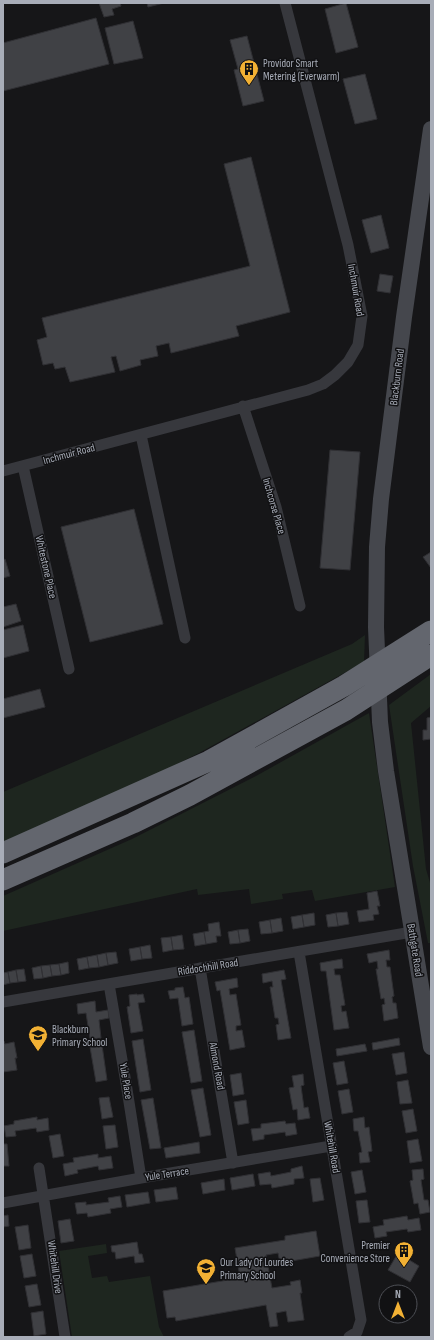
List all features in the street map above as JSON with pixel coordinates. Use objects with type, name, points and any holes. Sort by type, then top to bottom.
[{"type":"highway","points":[[3,853],[209,761],[344,686],[431,631]]},
{"type":"highway","points":[[3,880],[133,823],[190,795],[346,710],[431,655]]},
{"type":"main road","name":"Blackburn Road","points":[[380,722],[376,627],[377,547],[381,499],[404,316],[431,128]]},
{"type":"main road","name":"Bathgate Road","points":[[380,722],[386,771],[431,1047]]},
{"type":"street","name":"Inchmuir Road","points":[[3,471],[141,435],[243,406],[308,390],[323,384],[348,362],[358,345],[362,316],[348,246],[285,3]]},
{"type":"street","name":"Inchcorse Place","points":[[243,406],[276,507],[300,606]]},
{"type":"street","points":[[141,435],[185,638]]},
{"type":"street","name":"Whitestone Place","points":[[22,466],[69,669]]},
{"type":"street","name":"Riddochhill Road","points":[[3,1002],[412,932]]},
{"type":"street","name":"Whitehill Road","points":[[298,952],[361,1320],[357,1332],[349,1337]]},
{"type":"street","name":"Almond Road","points":[[200,968],[233,1163]]},
{"type":"street","name":"Yule Place","points":[[109,984],[141,1178]]},
{"type":"street","name":"Yule Terrace","points":[[3,1204],[141,1178],[331,1146]]},
{"type":"street","name":"Whitehill Drive","points":[[39,1168],[65,1337]]},
{"type":"shaded area","points":[[365,635],[364,662],[199,753],[90,808],[3,844],[3,792],[352,644]]},
{"type":"shaded area","points":[[431,674],[431,706],[411,723],[426,869],[431,886],[431,943],[428,943],[413,866],[389,705]]},
{"type":"shaded area","points":[[369,713],[395,887],[315,901],[312,890],[282,894],[283,899],[251,904],[249,889],[198,895],[197,889],[3,931],[3,896],[132,839],[256,776]]},
{"type":"shaded area","points":[[106,1244],[107,1253],[88,1256],[92,1278],[107,1276],[109,1282],[150,1276],[159,1327],[164,1337],[72,1337],[59,1251]]},
{"type":"building","points":[[99,3],[120,3],[121,6],[112,9],[114,15],[104,17]]},
{"type":"building","points":[[147,3],[164,3],[148,7]]},
{"type":"building","points":[[346,3],[358,47],[336,53],[325,9]]},
{"type":"building","points":[[96,18],[109,64],[3,91],[3,43]]},
{"type":"building","points":[[133,21],[143,58],[114,64],[105,28]]},
{"type":"building","name":"Providor Smart Metering (Everwarm)","points":[[247,36],[264,101],[243,106],[234,70],[238,69],[230,40]]},
{"type":"building","points":[[365,74],[377,119],[355,124],[343,79]]},
{"type":"building","points":[[251,157],[290,312],[236,326],[239,336],[171,353],[169,343],[156,346],[158,356],[140,360],[141,365],[120,371],[116,356],[111,357],[115,372],[70,382],[65,367],[55,369],[53,363],[43,365],[37,340],[47,337],[42,318],[250,266],[224,164]]},
{"type":"building","points":[[381,215],[389,248],[371,253],[362,220]]},
{"type":"building","points":[[380,274],[393,276],[390,293],[377,291]]},
{"type":"building","points":[[330,450],[360,452],[350,570],[320,568]]},
{"type":"building","points":[[134,509],[163,624],[90,642],[61,527]]},
{"type":"building","points":[[431,552],[431,568],[423,557]]},
{"type":"building","points":[[5,559],[10,576],[3,578],[3,560]]},
{"type":"building","points":[[16,604],[21,621],[3,627],[3,607]]},
{"type":"building","points":[[23,625],[29,651],[3,658],[3,630]]},
{"type":"building","points":[[40,689],[45,707],[3,718],[3,699]]},
{"type":"building","points":[[431,717],[431,739],[423,740],[423,730],[427,730],[427,718]]},
{"type":"building","points":[[377,891],[380,906],[377,906],[379,914],[373,915],[374,920],[359,922],[357,911],[369,909],[367,893]]},
{"type":"building","points":[[347,912],[349,924],[338,926],[336,913]]},
{"type":"building","points":[[314,913],[315,925],[304,927],[302,915]]},
{"type":"building","points":[[336,913],[338,926],[328,927],[326,915]]},
{"type":"building","points":[[302,915],[304,927],[293,929],[291,917]]},
{"type":"building","points":[[281,918],[283,931],[272,933],[270,920]]},
{"type":"building","points":[[270,920],[272,933],[261,934],[259,922]]},
{"type":"building","points":[[219,922],[221,936],[216,936],[217,942],[206,944],[204,932],[209,931],[208,924]]},
{"type":"building","points":[[248,929],[250,941],[240,943],[238,930]]},
{"type":"building","points":[[238,930],[240,943],[230,944],[228,932]]},
{"type":"building","points":[[204,932],[206,944],[195,946],[193,934]]},
{"type":"building","points":[[182,935],[184,949],[173,950],[171,937]]},
{"type":"building","points":[[171,937],[173,950],[163,952],[161,938]]},
{"type":"building","points":[[150,945],[152,958],[142,959],[140,947]]},
{"type":"building","points":[[140,947],[142,959],[131,961],[129,949]]},
{"type":"building","points":[[389,950],[390,960],[386,960],[387,967],[390,967],[394,996],[392,997],[393,1003],[396,1003],[398,1018],[384,1021],[382,1005],[385,1004],[384,998],[381,999],[376,969],[378,969],[377,961],[369,963],[367,954]]},
{"type":"building","points":[[116,952],[118,963],[108,965],[106,953]]},
{"type":"building","points":[[106,953],[108,965],[99,967],[97,955]]},
{"type":"building","points":[[97,955],[99,967],[89,968],[87,957]]},
{"type":"building","points":[[87,957],[89,968],[79,970],[77,959]]},
{"type":"building","points":[[342,959],[343,968],[334,969],[335,975],[340,975],[345,1005],[341,1006],[342,1012],[346,1011],[349,1028],[334,1030],[326,971],[321,971],[320,963]]},
{"type":"building","points":[[68,962],[69,973],[61,975],[59,964]]},
{"type":"building","points":[[59,964],[61,975],[52,976],[50,965]]},
{"type":"building","points":[[50,965],[52,976],[43,978],[41,966]]},
{"type":"building","points":[[41,966],[43,978],[34,979],[32,968]]},
{"type":"building","points":[[24,969],[26,981],[18,982],[16,970]]},
{"type":"building","points":[[16,970],[18,982],[10,983],[8,972]]},
{"type":"building","points":[[284,970],[286,979],[281,980],[291,1038],[278,1040],[276,1025],[279,1024],[278,1018],[275,1018],[270,987],[273,987],[272,981],[263,983],[262,974]]},
{"type":"building","points":[[8,972],[10,983],[3,985],[3,973]]},
{"type":"building","points":[[237,978],[238,987],[229,989],[230,995],[236,994],[241,1025],[236,1026],[236,1031],[242,1030],[245,1047],[230,1050],[220,990],[217,991],[215,982]]},
{"type":"building","points":[[183,987],[185,998],[189,997],[193,1024],[182,1026],[178,998],[170,999],[168,991]]},
{"type":"building","points":[[143,994],[145,1002],[138,1003],[143,1031],[131,1033],[127,1007],[130,1006],[129,995]]},
{"type":"building","points":[[95,1001],[96,1012],[108,1010],[109,1018],[99,1020],[101,1038],[90,1039],[86,1013],[78,1014],[77,1004]]},
{"type":"building","points":[[194,1030],[202,1081],[191,1083],[182,1032]]},
{"type":"building","points":[[399,1038],[400,1045],[373,1050],[372,1043]]},
{"type":"building","points":[[143,1039],[151,1090],[140,1092],[132,1041]]},
{"type":"building","points":[[3,1041],[5,1044],[14,1042],[17,1058],[15,1058],[17,1070],[3,1072]]},
{"type":"building","points":[[365,1044],[367,1051],[337,1056],[336,1049]]},
{"type":"building","points":[[102,1045],[107,1080],[96,1082],[90,1047]]},
{"type":"building","points":[[404,1052],[407,1073],[396,1075],[392,1054]]},
{"type":"building","points":[[344,1061],[348,1083],[337,1085],[333,1063]]},
{"type":"building","points":[[241,1073],[244,1094],[233,1096],[230,1075]]},
{"type":"building","points":[[303,1074],[304,1085],[301,1086],[304,1108],[308,1107],[310,1118],[298,1120],[297,1109],[293,1110],[289,1088],[294,1087],[292,1076]]},
{"type":"building","points":[[408,1080],[412,1103],[400,1104],[397,1082]]},
{"type":"building","points":[[203,1088],[211,1135],[200,1137],[191,1090]]},
{"type":"building","points":[[349,1089],[353,1112],[342,1114],[338,1091]]},
{"type":"building","points":[[109,1097],[113,1117],[102,1119],[99,1098]]},
{"type":"building","points":[[153,1098],[161,1148],[150,1149],[141,1100]]},
{"type":"building","points":[[246,1100],[249,1123],[238,1125],[234,1102]]},
{"type":"building","points":[[413,1109],[417,1131],[406,1133],[402,1111]]},
{"type":"building","points":[[37,1117],[37,1120],[48,1118],[49,1130],[37,1132],[36,1128],[15,1131],[16,1136],[6,1137],[4,1126],[14,1124],[14,1121]]},
{"type":"building","points":[[364,1117],[365,1128],[369,1127],[372,1151],[368,1152],[370,1162],[360,1163],[359,1153],[362,1152],[358,1131],[354,1131],[353,1119]]},
{"type":"building","points":[[285,1121],[286,1124],[295,1123],[297,1134],[286,1136],[285,1132],[264,1135],[264,1139],[253,1141],[251,1129],[261,1128],[261,1124]]},
{"type":"building","points":[[115,1125],[118,1147],[106,1149],[103,1126]]},
{"type":"building","points":[[60,1134],[64,1156],[53,1158],[49,1136]]},
{"type":"building","points":[[418,1139],[422,1161],[410,1163],[407,1141]]},
{"type":"building","points":[[199,1142],[200,1153],[166,1158],[164,1148]]},
{"type":"building","points":[[3,1144],[7,1144],[9,1166],[3,1166]]},
{"type":"building","points":[[98,1154],[98,1158],[111,1156],[113,1168],[99,1170],[98,1166],[77,1170],[78,1173],[65,1176],[63,1164],[74,1162],[73,1158]]},
{"type":"building","points":[[302,1166],[304,1178],[294,1179],[294,1184],[272,1188],[271,1184],[260,1185],[258,1174],[270,1172],[271,1176],[291,1172],[291,1169]]},
{"type":"building","points":[[423,1169],[424,1179],[421,1180],[424,1200],[428,1200],[430,1212],[420,1214],[418,1203],[414,1204],[410,1181],[413,1180],[412,1170]]},
{"type":"building","points":[[362,1170],[366,1192],[355,1194],[351,1172]]},
{"type":"building","points":[[253,1174],[255,1186],[232,1190],[230,1178]]},
{"type":"building","points":[[320,1178],[324,1200],[313,1202],[310,1179]]},
{"type":"building","points":[[224,1179],[225,1190],[203,1194],[201,1183]]},
{"type":"building","points":[[176,1187],[178,1199],[156,1202],[154,1190]]},
{"type":"building","points":[[148,1192],[150,1203],[127,1207],[125,1195]]},
{"type":"building","points":[[120,1196],[122,1207],[110,1209],[111,1213],[88,1217],[87,1213],[77,1214],[75,1203],[86,1202],[86,1205],[109,1202],[108,1198]]},
{"type":"building","points":[[367,1200],[370,1222],[359,1223],[356,1201]]},
{"type":"building","points":[[8,1215],[9,1226],[3,1227],[3,1216]]},
{"type":"building","points":[[407,1216],[408,1220],[419,1218],[421,1230],[408,1232],[407,1229],[386,1232],[387,1236],[375,1238],[373,1227],[384,1225],[383,1220]]},
{"type":"building","points":[[70,1219],[74,1241],[61,1243],[58,1221]]},
{"type":"building","points":[[28,1225],[31,1248],[19,1250],[15,1227]]},
{"type":"building","points":[[316,1231],[320,1256],[280,1263],[278,1253],[266,1255],[272,1288],[291,1285],[290,1282],[300,1280],[302,1293],[300,1293],[304,1320],[288,1322],[286,1311],[276,1313],[278,1326],[270,1327],[266,1305],[176,1321],[175,1317],[167,1318],[163,1291],[240,1278],[235,1248],[285,1240],[285,1236]]},
{"type":"building","points":[[137,1242],[139,1254],[142,1254],[144,1262],[135,1263],[134,1256],[116,1259],[115,1252],[112,1252],[111,1246]]},
{"type":"building","name":"Premier Convenience Store","points":[[398,1253],[419,1266],[410,1282],[388,1270]]},
{"type":"building","points":[[32,1254],[36,1276],[24,1278],[20,1256]]},
{"type":"building","points":[[37,1284],[41,1305],[29,1307],[25,1286]]},
{"type":"building","points":[[43,1311],[46,1334],[34,1336],[31,1313]]},
{"type":"place","name":"Providor Smart Metering (Everwarm)","points":[[249,86]]},
{"type":"place","name":"Blackburn Primary School","points":[[38,1052]]},
{"type":"place","name":"Premier Convenience Store","points":[[404,1268]]},
{"type":"place","name":"Our Lady Of Lourdes Primary School","points":[[206,1285]]}]
